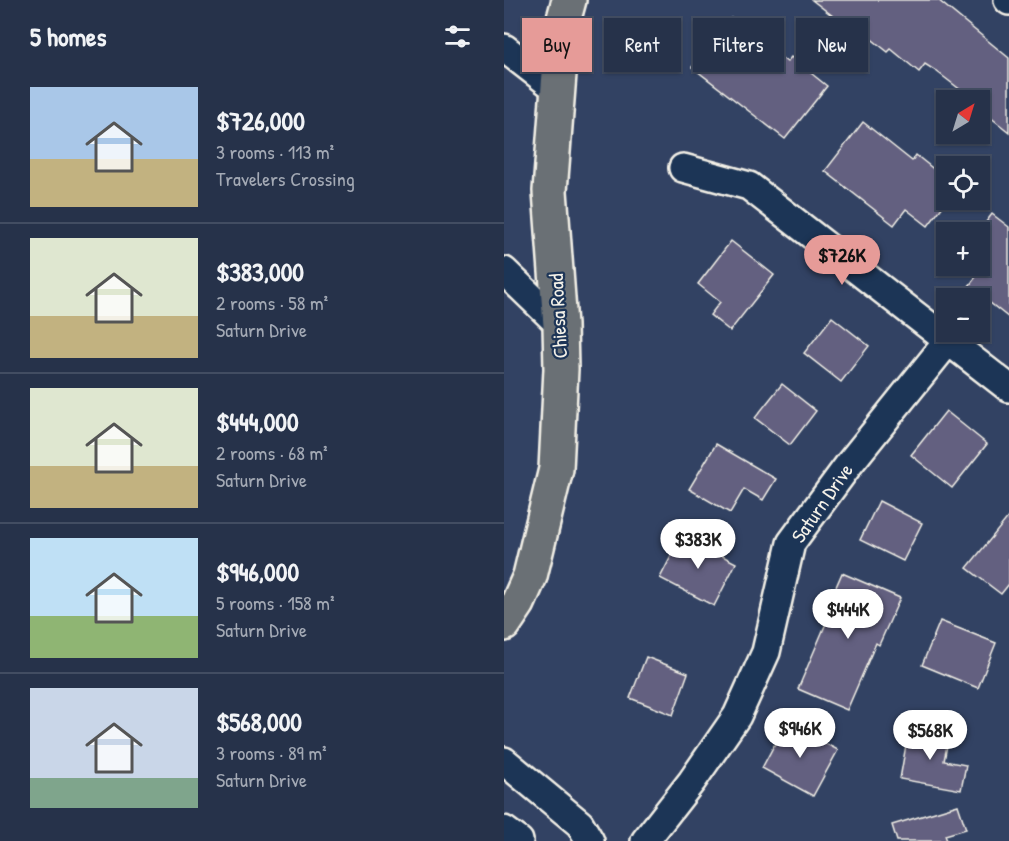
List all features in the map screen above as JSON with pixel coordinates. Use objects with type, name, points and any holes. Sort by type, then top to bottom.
[{"type":"main road","name":"Chiesa Road","points":[[504,624],[518,603],[530,576],[556,469],[561,369],[550,192],[563,22],[570,0]]},
{"type":"street","points":[[504,48],[557,89]]},
{"type":"street","points":[[683,168],[749,186],[936,330]]},
{"type":"street","points":[[504,271],[560,325]]},
{"type":"street","name":"Saturn Drive","points":[[645,841],[692,781],[738,716],[766,652],[791,543],[850,463],[947,342]]},
{"type":"street","points":[[952,342],[1009,388]]},
{"type":"street","points":[[504,761],[580,824],[590,841]]},
{"type":"street","points":[[504,830],[519,841]]},
{"type":"building","points":[[812,0],[938,0],[1009,58],[1009,132],[990,117],[990,90],[961,90],[925,64],[919,72],[891,49],[888,52],[868,36],[868,18],[836,18]]},
{"type":"building","points":[[791,57],[796,61],[796,72],[810,72],[827,86],[785,139],[698,72],[784,72],[784,60],[787,62]]},
{"type":"building","points":[[863,122],[912,161],[916,155],[936,171],[936,210],[940,210],[928,226],[906,209],[894,225],[825,171]]},
{"type":"building","points":[[992,214],[1009,227],[1009,318],[990,303],[990,288],[969,286],[976,276],[990,276],[990,222],[986,222]]},
{"type":"building","points":[[731,241],[774,275],[730,331],[710,315],[720,302],[698,284]]},
{"type":"building","points":[[832,317],[869,346],[841,382],[804,353]]},
{"type":"building","points":[[782,384],[816,411],[790,445],[755,418]]},
{"type":"building","points":[[946,411],[987,444],[952,488],[911,455]]},
{"type":"building","points":[[716,444],[776,479],[763,500],[744,489],[730,513],[689,489]]},
{"type":"building","points":[[879,501],[922,523],[903,561],[860,540]]},
{"type":"building","points":[[1009,516],[1009,584],[1001,594],[967,568]]},
{"type":"building","points":[[682,535],[736,563],[714,606],[660,578]]},
{"type":"building","points":[[842,573],[900,598],[879,645],[876,643],[847,710],[798,689],[827,621],[822,619]]},
{"type":"building","points":[[940,621],[996,643],[978,688],[922,665]]},
{"type":"building","points":[[646,657],[688,673],[673,715],[630,698]]},
{"type":"building","points":[[786,723],[838,750],[813,796],[762,768]]},
{"type":"building","points":[[909,728],[949,735],[944,761],[966,765],[961,790],[900,779]]},
{"type":"building","points":[[958,805],[966,829],[945,835],[947,841],[897,841],[892,825]]}]
